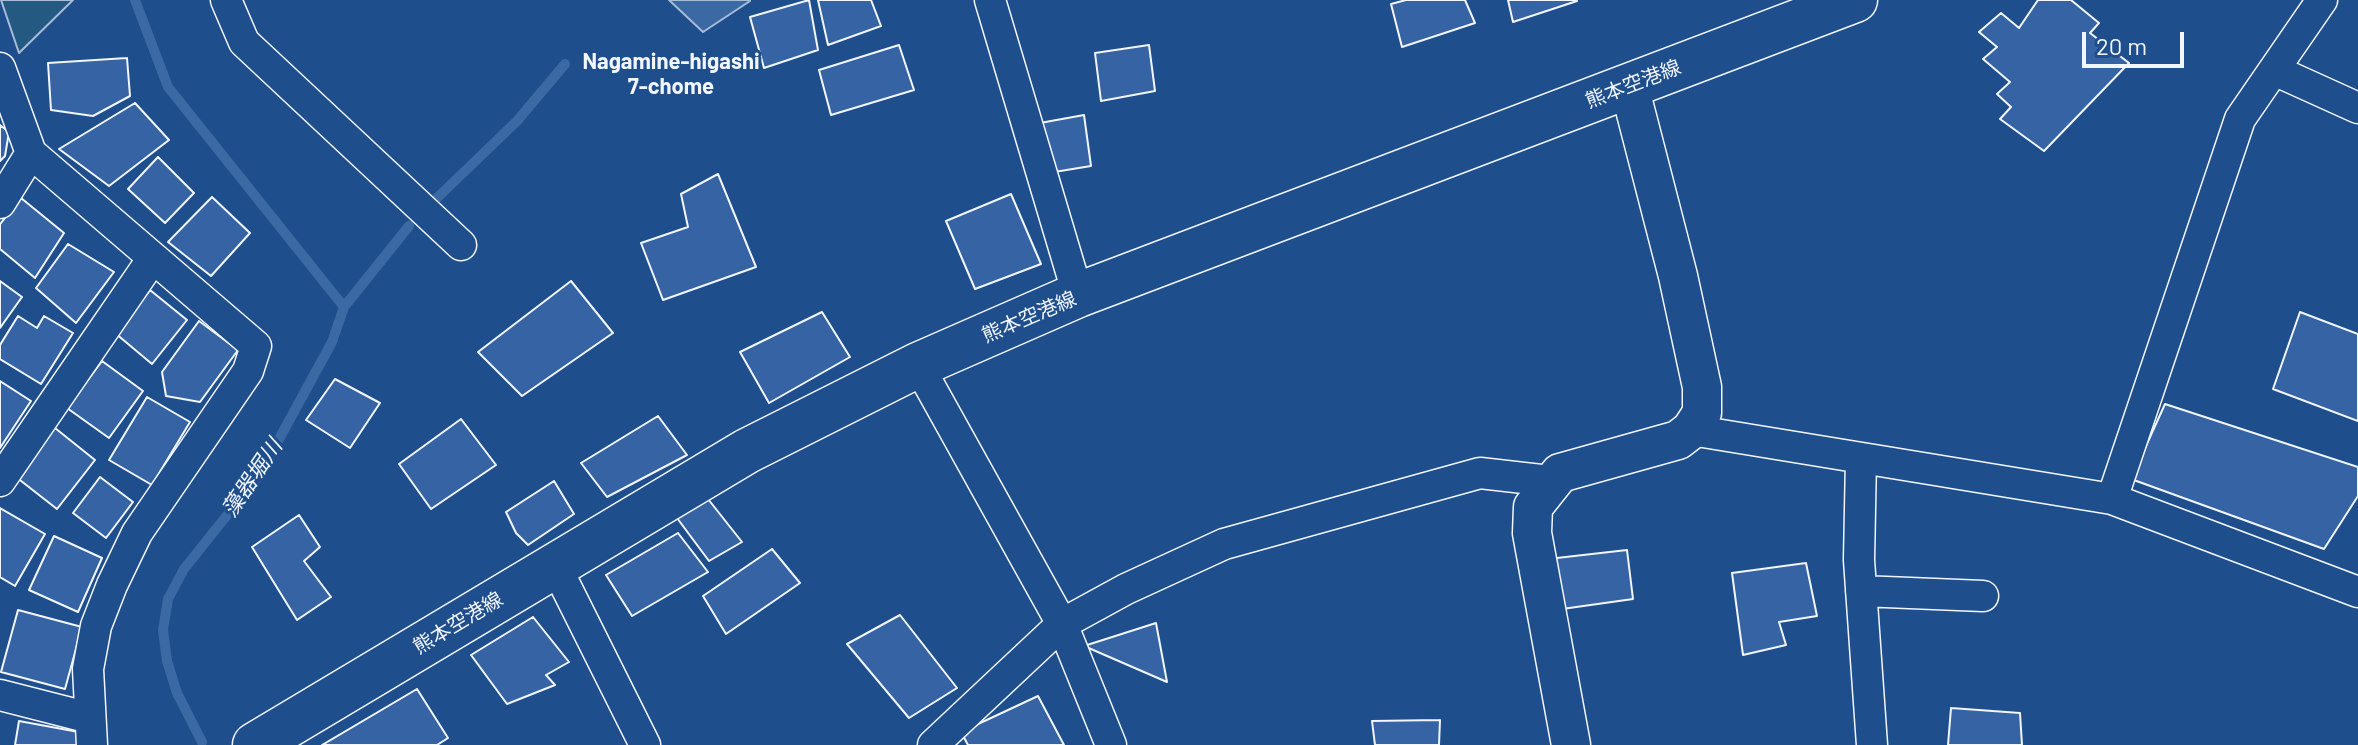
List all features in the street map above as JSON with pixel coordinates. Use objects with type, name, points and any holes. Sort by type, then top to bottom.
[{"type":"main road","name":"熊本空港線","points":[[255,745],[747,451],[918,365],[1078,295],[1629,86],[1785,13],[1855,0]]},
{"type":"street","points":[[226,0],[244,42],[461,245]]},
{"type":"street","points":[[990,0],[1078,295]]},
{"type":"street","points":[[2112,499],[2240,119],[2322,0]]},
{"type":"street","points":[[0,68],[31,153],[256,346],[248,371],[137,533],[112,585],[96,626],[88,669],[91,731],[0,695]]},
{"type":"street","points":[[2274,70],[2358,108]]},
{"type":"street","points":[[1571,745],[1532,533],[1533,507],[1550,481],[1560,473],[1678,440],[1691,430],[1702,413],[1702,387],[1678,276],[1629,86]]},
{"type":"street","points":[[0,203],[31,153]]},
{"type":"street","points":[[0,481],[153,258]]},
{"type":"street","points":[[918,365],[1062,624],[1111,745]]},
{"type":"street","points":[[1691,430],[2112,499],[2358,592]]},
{"type":"street","points":[[1861,458],[1861,591],[1872,745]]},
{"type":"street","points":[[933,745],[1062,624],[1126,589],[1224,544],[1480,473],[1550,481]]},
{"type":"street","points":[[555,565],[645,745]]},
{"type":"street","points":[[1861,591],[1983,596]]},
{"type":"shaded area","points":[[1,0],[73,0],[19,53]]},
{"type":"shaded area","points":[[669,0],[750,0],[750,1],[703,32]]},
{"type":"building","points":[[809,0],[818,50],[764,68],[750,17]]},
{"type":"building","points":[[818,0],[871,0],[881,26],[828,45]]},
{"type":"building","points":[[1406,0],[1465,0],[1475,23],[1402,47],[1391,4]]},
{"type":"building","points":[[1508,0],[1576,0],[1577,1],[1513,22]]},
{"type":"building","points":[[2038,0],[2071,0],[2099,23],[2090,33],[2129,63],[2044,151],[2000,119],[2011,107],[1997,94],[2010,82],[1983,59],[1997,47],[1979,32],[2001,13],[2019,28]]},
{"type":"building","points":[[899,45],[914,90],[831,115],[819,70]]},
{"type":"building","points":[[1149,45],[1155,91],[1101,101],[1095,53]]},
{"type":"building","points":[[127,58],[130,96],[93,116],[51,110],[48,63]]},
{"type":"building","points":[[135,103],[169,140],[109,186],[59,149]]},
{"type":"building","points":[[1084,115],[1091,166],[1042,174],[1040,123]]},
{"type":"building","points":[[0,125],[9,132],[5,156],[0,161]]},
{"type":"building","points":[[158,157],[194,193],[165,223],[128,189]]},
{"type":"building","points":[[718,174],[756,267],[663,300],[641,243],[688,227],[681,194]]},
{"type":"building","points":[[1011,194],[1041,264],[975,289],[946,221]]},
{"type":"building","points":[[212,197],[250,233],[211,276],[168,242]]},
{"type":"building","points":[[21,198],[64,233],[35,278],[0,249],[0,224]]},
{"type":"building","points":[[68,244],[114,272],[76,323],[36,288]]},
{"type":"building","points":[[0,281],[22,297],[0,328]]},
{"type":"building","points":[[571,281],[613,333],[522,396],[478,352]]},
{"type":"building","points":[[150,290],[187,320],[152,364],[115,333]]},
{"type":"building","points":[[822,312],[850,357],[769,403],[740,352]]},
{"type":"building","points":[[2300,312],[2358,334],[2358,421],[2273,389]]},
{"type":"building","points":[[18,316],[37,328],[44,316],[73,333],[41,384],[0,359],[0,345]]},
{"type":"building","points":[[199,321],[238,350],[200,402],[166,396],[162,372]]},
{"type":"building","points":[[102,361],[143,391],[109,438],[67,408]]},
{"type":"building","points":[[335,379],[380,403],[350,448],[306,420]]},
{"type":"building","points":[[0,381],[31,401],[0,448]]},
{"type":"building","points":[[147,397],[190,422],[152,485],[109,460]]},
{"type":"building","points":[[2165,404],[2358,467],[2358,496],[2324,549],[2131,479]]},
{"type":"building","points":[[658,416],[687,455],[607,497],[581,463]]},
{"type":"building","points":[[461,419],[496,465],[431,509],[399,464]]},
{"type":"building","points":[[55,428],[95,460],[57,509],[16,477]]},
{"type":"building","points":[[100,477],[133,502],[106,538],[73,513]]},
{"type":"building","points":[[554,481],[574,514],[528,545],[516,533],[506,512]]},
{"type":"building","points":[[708,499],[742,542],[709,561],[677,518]]},
{"type":"building","points":[[0,508],[45,534],[15,586],[0,577]]},
{"type":"building","points":[[299,515],[320,547],[304,561],[331,597],[297,620],[252,547]]},
{"type":"building","points":[[678,533],[708,572],[632,616],[606,575]]},
{"type":"building","points":[[54,536],[102,558],[78,612],[29,590]]},
{"type":"building","points":[[772,549],[800,583],[726,634],[703,596]]},
{"type":"building","points":[[1627,550],[1633,599],[1555,610],[1548,559]]},
{"type":"building","points":[[1806,563],[1817,616],[1779,622],[1786,645],[1743,655],[1732,573]]},
{"type":"building","points":[[18,610],[82,627],[65,689],[1,672]]},
{"type":"building","points":[[900,615],[957,688],[909,718],[847,644]]},
{"type":"building","points":[[533,617],[569,662],[546,675],[555,685],[507,704],[471,655]]},
{"type":"building","points":[[1156,623],[1167,682],[1084,646]]},
{"type":"building","points":[[417,689],[448,738],[437,745],[322,745]]},
{"type":"building","points":[[1038,696],[1064,745],[968,745],[961,732]]},
{"type":"building","points":[[1951,708],[2020,713],[2022,745],[1948,745]]},
{"type":"building","points":[[1440,720],[1439,745],[1375,745],[1372,721]]},
{"type":"building","points":[[19,721],[84,733],[82,745],[15,745]]},
{"type":"waterway","points":[[135,0],[168,87],[344,307]]},
{"type":"waterway","name":"藻器堀川","points":[[437,198],[517,121],[565,64]]},
{"type":"waterway","name":"藻器堀川","points":[[202,742],[177,693],[167,661],[163,630],[168,599],[184,569],[260,474],[332,342],[344,307],[409,226]]},
{"type":"district","name":"Nagamine-higashi 7-chome","points":[[671,74]]}]
